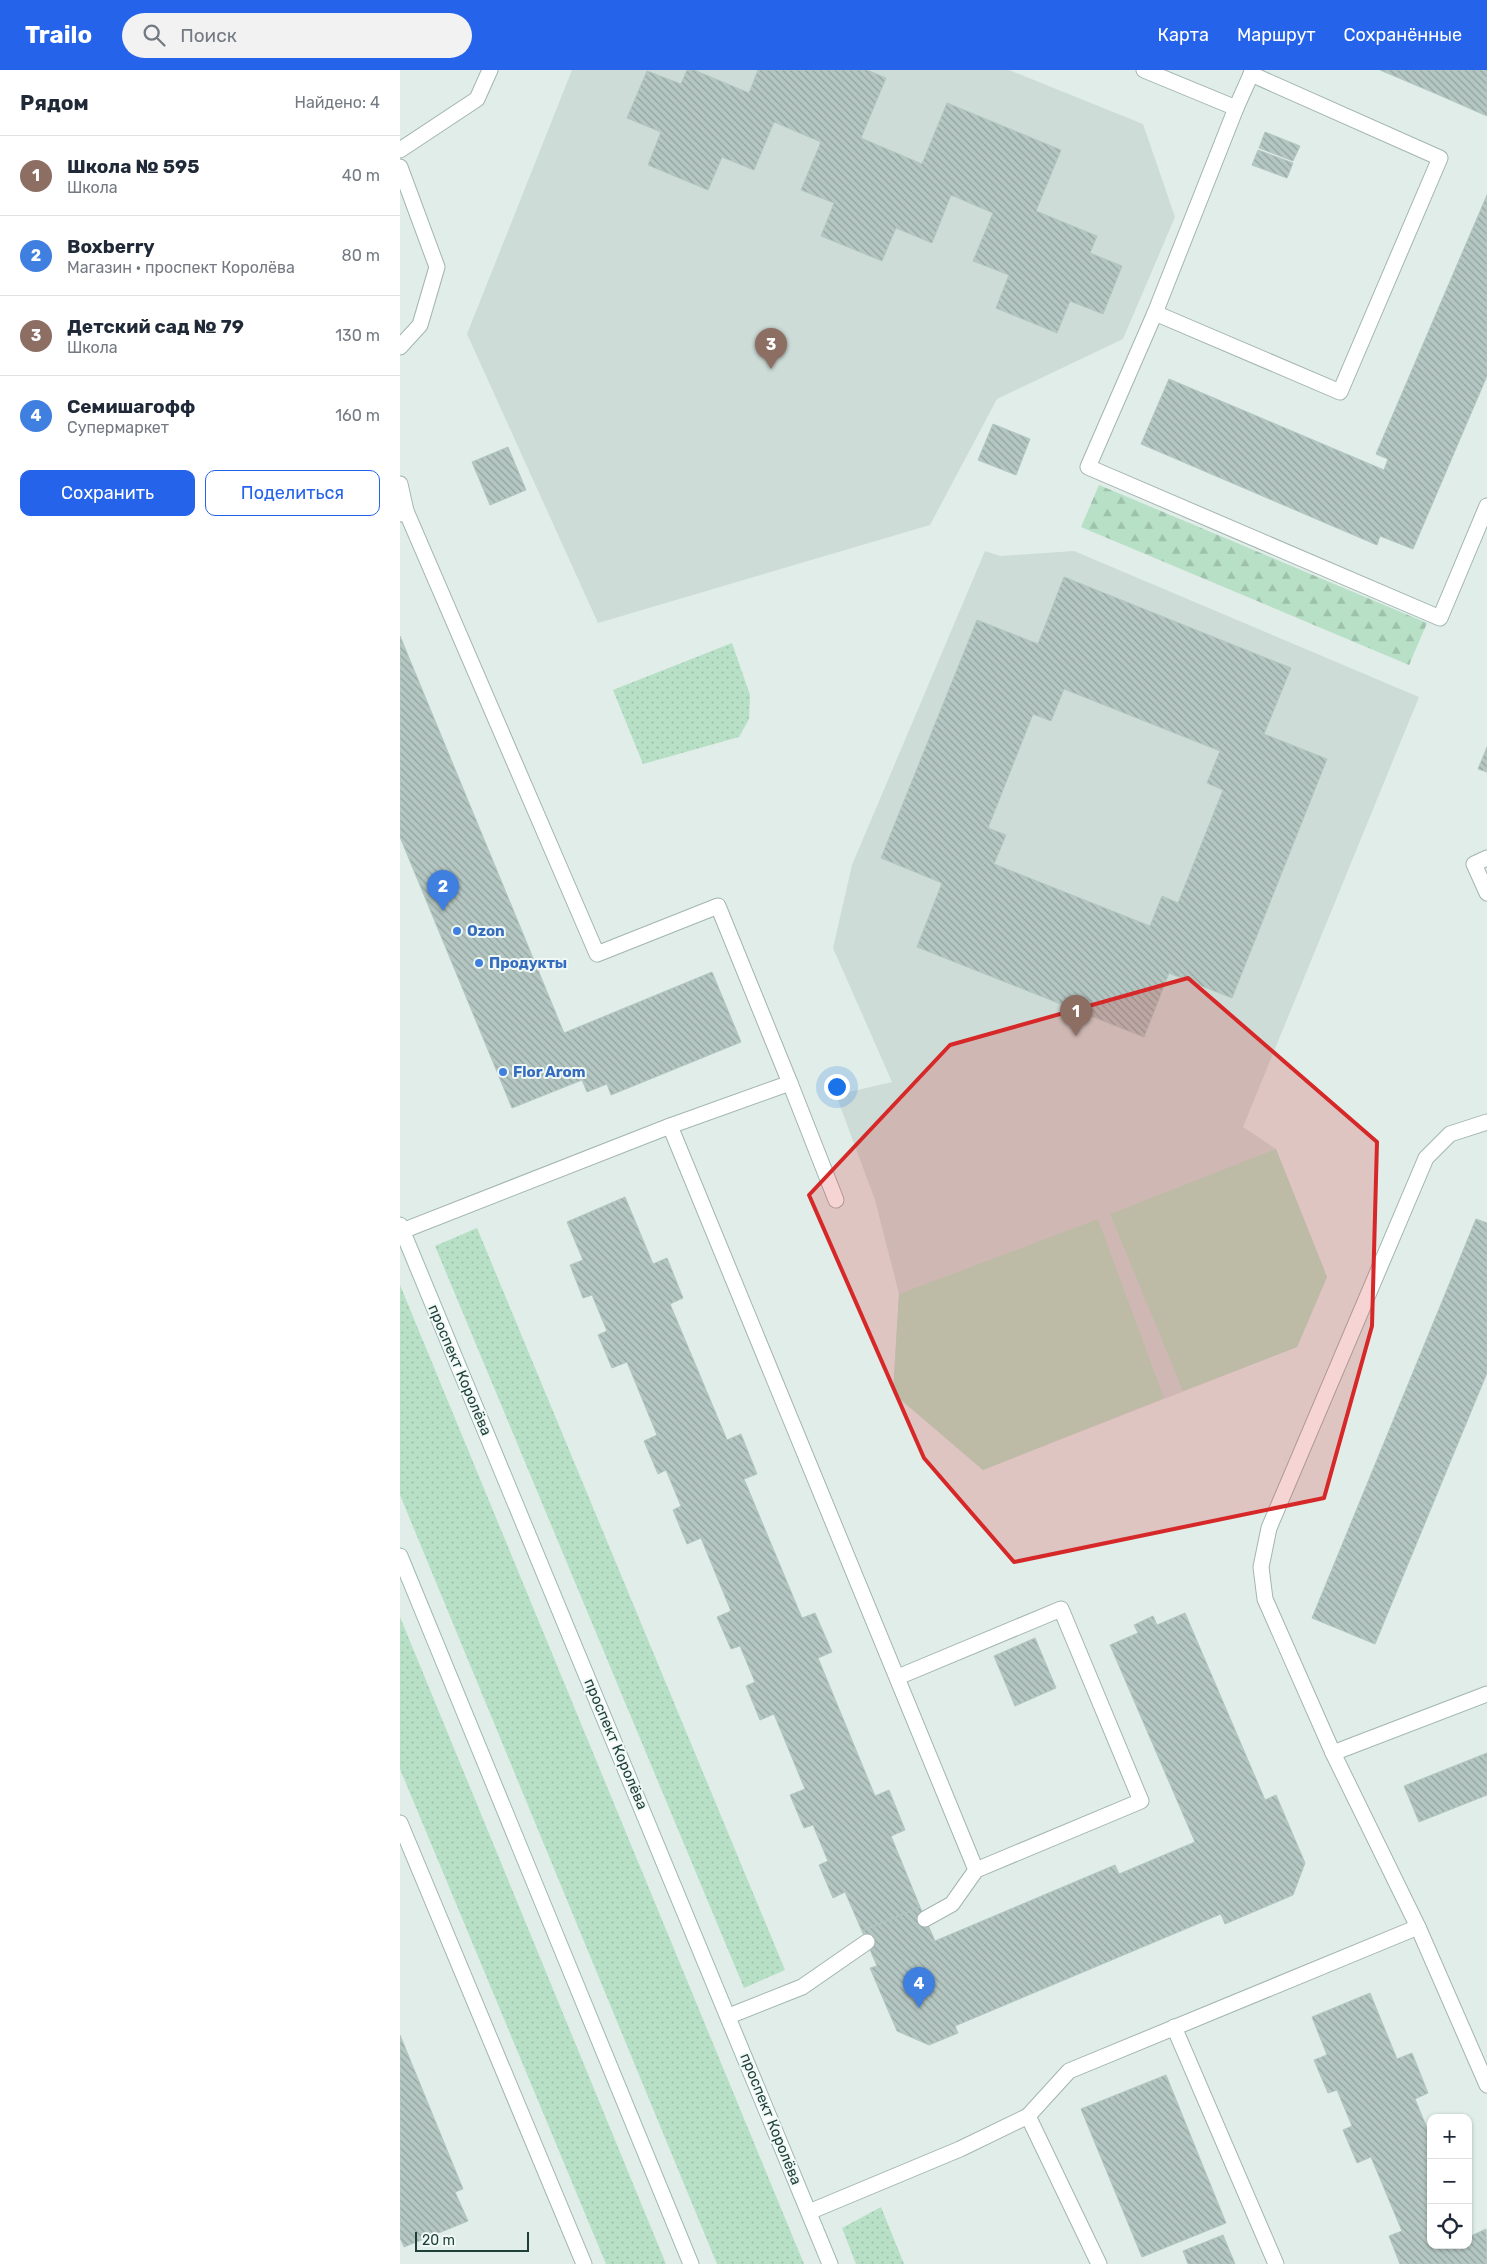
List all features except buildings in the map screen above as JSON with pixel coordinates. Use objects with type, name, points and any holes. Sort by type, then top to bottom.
[{"type":"street","points":[[400,150],[477,99],[490,70]]},
{"type":"street","points":[[1144,70],[1236,108]]},
{"type":"street","points":[[1155,313],[1340,392],[1440,158],[1252,72],[1155,313],[1088,467],[1440,618],[1487,506]]},
{"type":"street","points":[[400,167],[437,267],[420,325],[400,347]]},
{"type":"street","points":[[400,484],[403,512],[597,954],[718,906],[836,1200]]},
{"type":"street","points":[[1487,858],[1474,864],[1487,893]]},
{"type":"street","points":[[401,1228],[790,1082]]},
{"type":"street","points":[[1487,1122],[1450,1134],[1426,1158],[1269,1528],[1261,1567],[1265,1599],[1333,1753],[1418,1927],[1487,2085]]},
{"type":"street","points":[[670,1126],[976,1870]]},
{"type":"street","name":"проспект Королёва","points":[[401,1228],[729,2016],[830,2264]]},
{"type":"street","points":[[400,1556],[691,2264]]},
{"type":"street","points":[[898,1677],[1061,1609],[1141,1801],[976,1870],[952,1904],[926,1919]]},
{"type":"street","points":[[1333,1753],[1487,1694]]},
{"type":"street","points":[[400,1823],[584,2264]]},
{"type":"street","points":[[809,2212],[960,2149],[1028,2116],[1069,2071],[1418,1927]]},
{"type":"street","points":[[729,2016],[802,1987],[867,1942]]},
{"type":"street","points":[[1174,2027],[1276,2264]]},
{"type":"street","points":[[1028,2116],[1099,2264]]},
{"type":"highlighted area","points":[[1188,978],[1377,1142],[1372,1326],[1324,1498],[1014,1562],[924,1458],[809,1195],[950,1045]]},
{"type":"shaded area","points":[[572,70],[1009,70],[1143,124],[1175,217],[1123,339],[997,399],[930,525],[598,623],[467,334]]},
{"type":"shaded area","points":[[985,551],[1000,556],[1074,551],[1419,697],[1243,1127],[1276,1149],[1327,1277],[1297,1347],[983,1470],[893,1393],[899,1294],[875,1200],[836,1095],[892,1082],[833,948],[852,865]]},
{"type":"green space","points":[[1099,485],[1427,623],[1409,665],[1081,527]]},
{"type":"green space","points":[[732,643],[750,695],[749,719],[739,737],[643,764],[613,690]]},
{"type":"green space","points":[[1276,1149],[1327,1277],[1297,1347],[1183,1391],[1110,1214]]},
{"type":"green space","points":[[1098,1219],[1164,1398],[983,1470],[893,1393],[899,1294]]},
{"type":"green space","points":[[477,1228],[785,1970],[744,1988],[435,1246]]},
{"type":"green space","points":[[400,1285],[804,2264],[717,2264],[400,1495]]},
{"type":"green space","points":[[400,1617],[666,2264],[606,2264],[400,1769]]},
{"type":"green space","points":[[881,2207],[904,2264],[856,2264],[842,2228]]},
{"type":"place","name":"Детский сад № 79","points":[[771,369]]},
{"type":"place","name":"Boxberry","points":[[443,911]]},
{"type":"place","name":"Ozon","points":[[457,931]]},
{"type":"place","name":"Продукты","points":[[479,963]]},
{"type":"place","name":"Школа № 595","points":[[1076,1036]]},
{"type":"place","name":"Flor Arom","points":[[503,1072]]},
{"type":"place","name":"Семишагофф","points":[[919,2008]]}]
